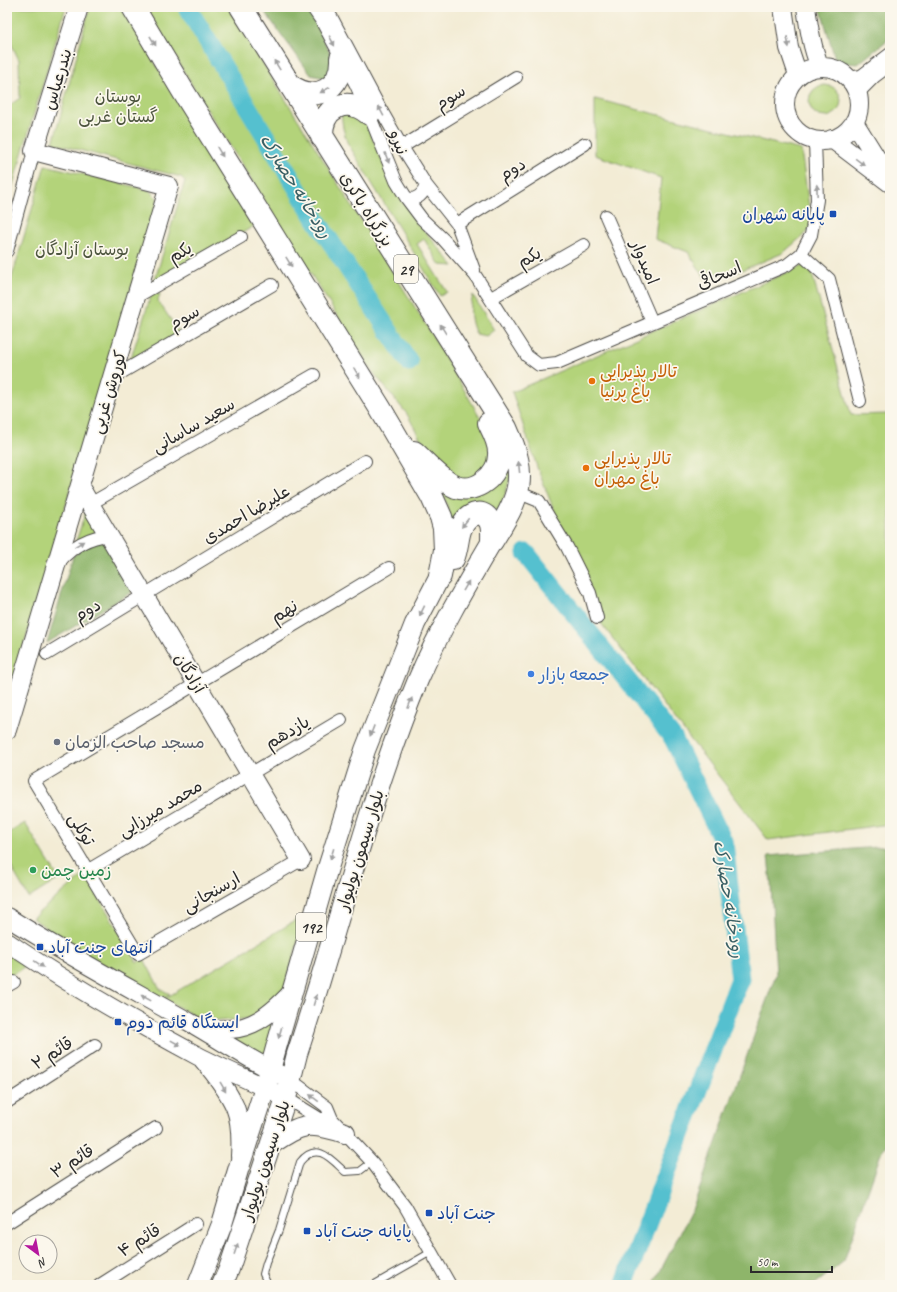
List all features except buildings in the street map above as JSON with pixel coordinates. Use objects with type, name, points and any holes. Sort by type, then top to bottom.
[{"type":"highway","points":[[133,7],[187,98],[397,436],[419,474],[441,517],[445,540],[445,550],[440,576]]},
{"type":"highway","name":"بزرگراه باکری","points":[[240,7],[506,428],[513,444],[519,467],[517,492],[515,502],[509,514],[492,541]]},
{"type":"highway","points":[[290,86],[307,94],[317,94],[326,91],[339,77],[341,58]]},
{"type":"highway","points":[[322,137],[324,119],[337,107],[345,104],[354,105],[363,108],[369,114]]},
{"type":"highway","points":[[397,436],[442,479],[457,488],[478,486],[494,472],[500,457],[499,447],[487,416],[456,349]]},
{"type":"highway","points":[[440,576],[456,553],[461,527],[472,515],[479,513],[484,514],[490,520],[492,541]]},
{"type":"main road","name":"بلوار سیمون بولیوار","points":[[228,1278],[271,1144],[364,835],[388,762],[418,680],[448,615],[492,541]]},
{"type":"main road","name":"بلوار سیمون بولیوار","points":[[198,1285],[222,1224],[267,1079],[364,750],[415,624],[440,576]]},
{"type":"main road","points":[[271,1144],[299,1127],[315,1125],[327,1127],[338,1126]]},
{"type":"street","name":"بندرعباس","points":[[34,151],[79,7]]},
{"type":"street","name":"نیرو","points":[[312,7],[321,20],[356,85],[396,181],[407,199],[422,219],[443,239],[475,275],[528,356],[539,365]]},
{"type":"street","name":"نیرو","points":[[326,7],[402,147],[426,186],[458,224],[475,275]]},
{"type":"street","points":[[783,7],[789,48],[798,76]]},
{"type":"street","points":[[806,7],[815,54],[820,67]]},
{"type":"street","points":[[853,86],[861,76],[890,54]]},
{"type":"street","points":[[853,86],[874,77],[890,65]]},
{"type":"street","points":[[823,140],[841,136],[848,130],[859,111],[859,99],[853,86],[836,70],[820,67],[809,70],[798,76],[791,84],[786,96],[785,107],[788,119],[795,129],[804,136],[823,140],[890,183]]},
{"type":"street","name":"سوم","points":[[402,147],[516,77]]},
{"type":"street","points":[[854,122],[877,159],[890,175]]},
{"type":"street","name":"اسحاقی","points":[[539,365],[557,362],[787,265],[801,254],[811,235],[817,200],[823,140]]},
{"type":"street","name":"دوم","points":[[458,224],[585,144]]},
{"type":"street","name":"کوروش غربی","points":[[7,730],[169,186],[34,151]]},
{"type":"street","points":[[7,251],[34,151]]},
{"type":"street","points":[[407,199],[412,200],[422,195],[426,186]]},
{"type":"street","name":"امیدوار","points":[[606,216],[652,322]]},
{"type":"street","name":"یکم","points":[[136,297],[241,237]]},
{"type":"street","name":"یکم","points":[[491,298],[584,245]]},
{"type":"street","points":[[801,254],[829,279],[860,401]]},
{"type":"street","name":"سوم","points":[[112,378],[272,284]]},
{"type":"street","name":"سعید ساسانی","points":[[90,504],[314,375]]},
{"type":"street","name":"علیرضا احمدی","points":[[144,596],[365,461]]},
{"type":"street","name":"آزادگان","points":[[80,487],[301,860]]},
{"type":"street","points":[[517,492],[539,501],[567,547],[590,593],[596,618]]},
{"type":"street","points":[[56,565],[79,543],[100,536],[108,536]]},
{"type":"street","name":"نهم","points":[[34,781],[389,568]]},
{"type":"street","name":"دوم","points":[[47,654],[144,596]]},
{"type":"street","name":"یازدهم","points":[[250,774],[341,720]]},
{"type":"street","name":"محمد میرزایی","points":[[87,871],[250,774]]},
{"type":"street","name":"توکلی","points":[[34,781],[138,954]]},
{"type":"street","name":"ارسنجانی","points":[[138,954],[301,860]]},
{"type":"street","points":[[7,917],[48,944],[192,1024],[267,1079]]},
{"type":"street","points":[[7,942],[44,967],[200,1057],[267,1079],[327,1107],[338,1126],[372,1162],[406,1206],[450,1285]]},
{"type":"street","points":[[192,1024],[214,1030],[226,1030],[238,1029],[255,1024],[271,1014],[292,992]]},
{"type":"street","name":"قائم ۲","points":[[7,1102],[95,1045]]},
{"type":"street","points":[[200,1057],[219,1080],[235,1107],[241,1137],[239,1167]]},
{"type":"street","points":[[288,1089],[320,1119],[338,1126]]},
{"type":"street","name":"قائم ۳","points":[[7,1223],[156,1128]]},
{"type":"street","name":"قائم ۴","points":[[100,1285],[196,1224]]},
{"type":"lane","points":[[268,1285],[263,1274],[266,1263],[277,1236],[300,1162],[305,1155],[313,1152],[327,1155],[345,1172],[360,1171],[372,1162]]},
{"type":"lane","points":[[373,1285],[431,1252]]},
{"type":"green space","points":[[7,7],[66,7],[7,204],[7,107],[20,98],[19,60],[7,35]]},
{"type":"green space","name":"بوستان گستان غربی","points":[[90,7],[121,7],[254,226],[153,286],[185,181],[181,177],[53,143]]},
{"type":"green space","points":[[146,7],[228,7],[431,333],[487,429],[496,461],[466,485],[435,466],[407,414],[372,371],[198,95]]},
{"type":"green space","points":[[261,7],[305,7],[314,19],[335,64],[329,79],[311,75]]},
{"type":"green space","points":[[820,7],[890,7],[890,38],[858,64],[836,62]]},
{"type":"green space","points":[[822,85],[828,85],[838,92],[841,101],[840,107],[834,114],[828,117],[822,117],[812,110],[809,104],[809,98],[816,88]]},
{"type":"green space","points":[[595,99],[801,150],[812,228],[783,253],[709,284],[688,252],[655,239],[661,178],[595,155]]},
{"type":"green space","points":[[341,113],[364,118],[394,189],[428,235],[454,266],[440,265],[424,239],[417,244],[447,292],[440,296],[347,142]]},
{"type":"green space","name":"بوستان آزادگان","points":[[45,165],[149,190],[158,199],[7,701],[7,294]]},
{"type":"green space","points":[[809,263],[851,415],[890,414],[890,824],[768,840],[597,618],[538,470],[512,392]]},
{"type":"green space","points":[[152,292],[160,294],[158,301],[180,333],[130,361]]},
{"type":"green space","points":[[473,295],[494,330],[486,336],[476,334],[472,325],[471,310]]},
{"type":"green space","points":[[504,454],[513,470],[499,513],[493,508],[484,505],[454,531],[442,489],[454,493]]},
{"type":"green space","points":[[86,511],[102,533],[75,544]]},
{"type":"green space","points":[[101,538],[135,590],[47,643],[73,556],[83,548]]},
{"type":"green space","name":"زمین چمن","points":[[25,823],[59,879],[29,898],[7,860],[7,834]]},
{"type":"green space","points":[[890,846],[890,1143],[882,1150],[844,1261],[814,1285],[653,1285],[692,1210],[776,974],[768,856]]},
{"type":"green space","points":[[85,874],[137,962],[144,959],[160,989],[170,994],[163,998],[91,958],[32,918]]},
{"type":"green space","points":[[305,915],[285,988],[256,1018],[205,1022],[164,999]]},
{"type":"green space","points":[[7,952],[27,965],[7,978]]},
{"type":"green space","points":[[275,1015],[266,1057],[216,1033]]},
{"type":"waterway","name":"رودخانه حصارک","points":[[187,7],[317,221],[409,362]]},
{"type":"waterway","name":"رودخانه حصارک","points":[[526,553],[673,738],[724,843],[740,979],[624,1285]]},
{"type":"place","name":"پایانه شهران","points":[[833,214]]},
{"type":"place","name":"تالار پذیرایی باغ پرنیا","points":[[592,381]]},
{"type":"place","name":"تالار پذیرایی باغ مهران","points":[[586,468]]},
{"type":"place","name":"جمعه بازار","points":[[531,674]]},
{"type":"place","name":"مسجد صاحب الزمان","points":[[57,742]]},
{"type":"place","name":"زمین چمن","points":[[33,870]]},
{"type":"place","name":"انتهای جنت آباد","points":[[40,947]]},
{"type":"place","name":"ایستگاه قائم دوم","points":[[118,1022]]},
{"type":"place","name":"جنت آباد","points":[[429,1213]]},
{"type":"place","name":"پایانه جنت آباد","points":[[307,1231]]}]
